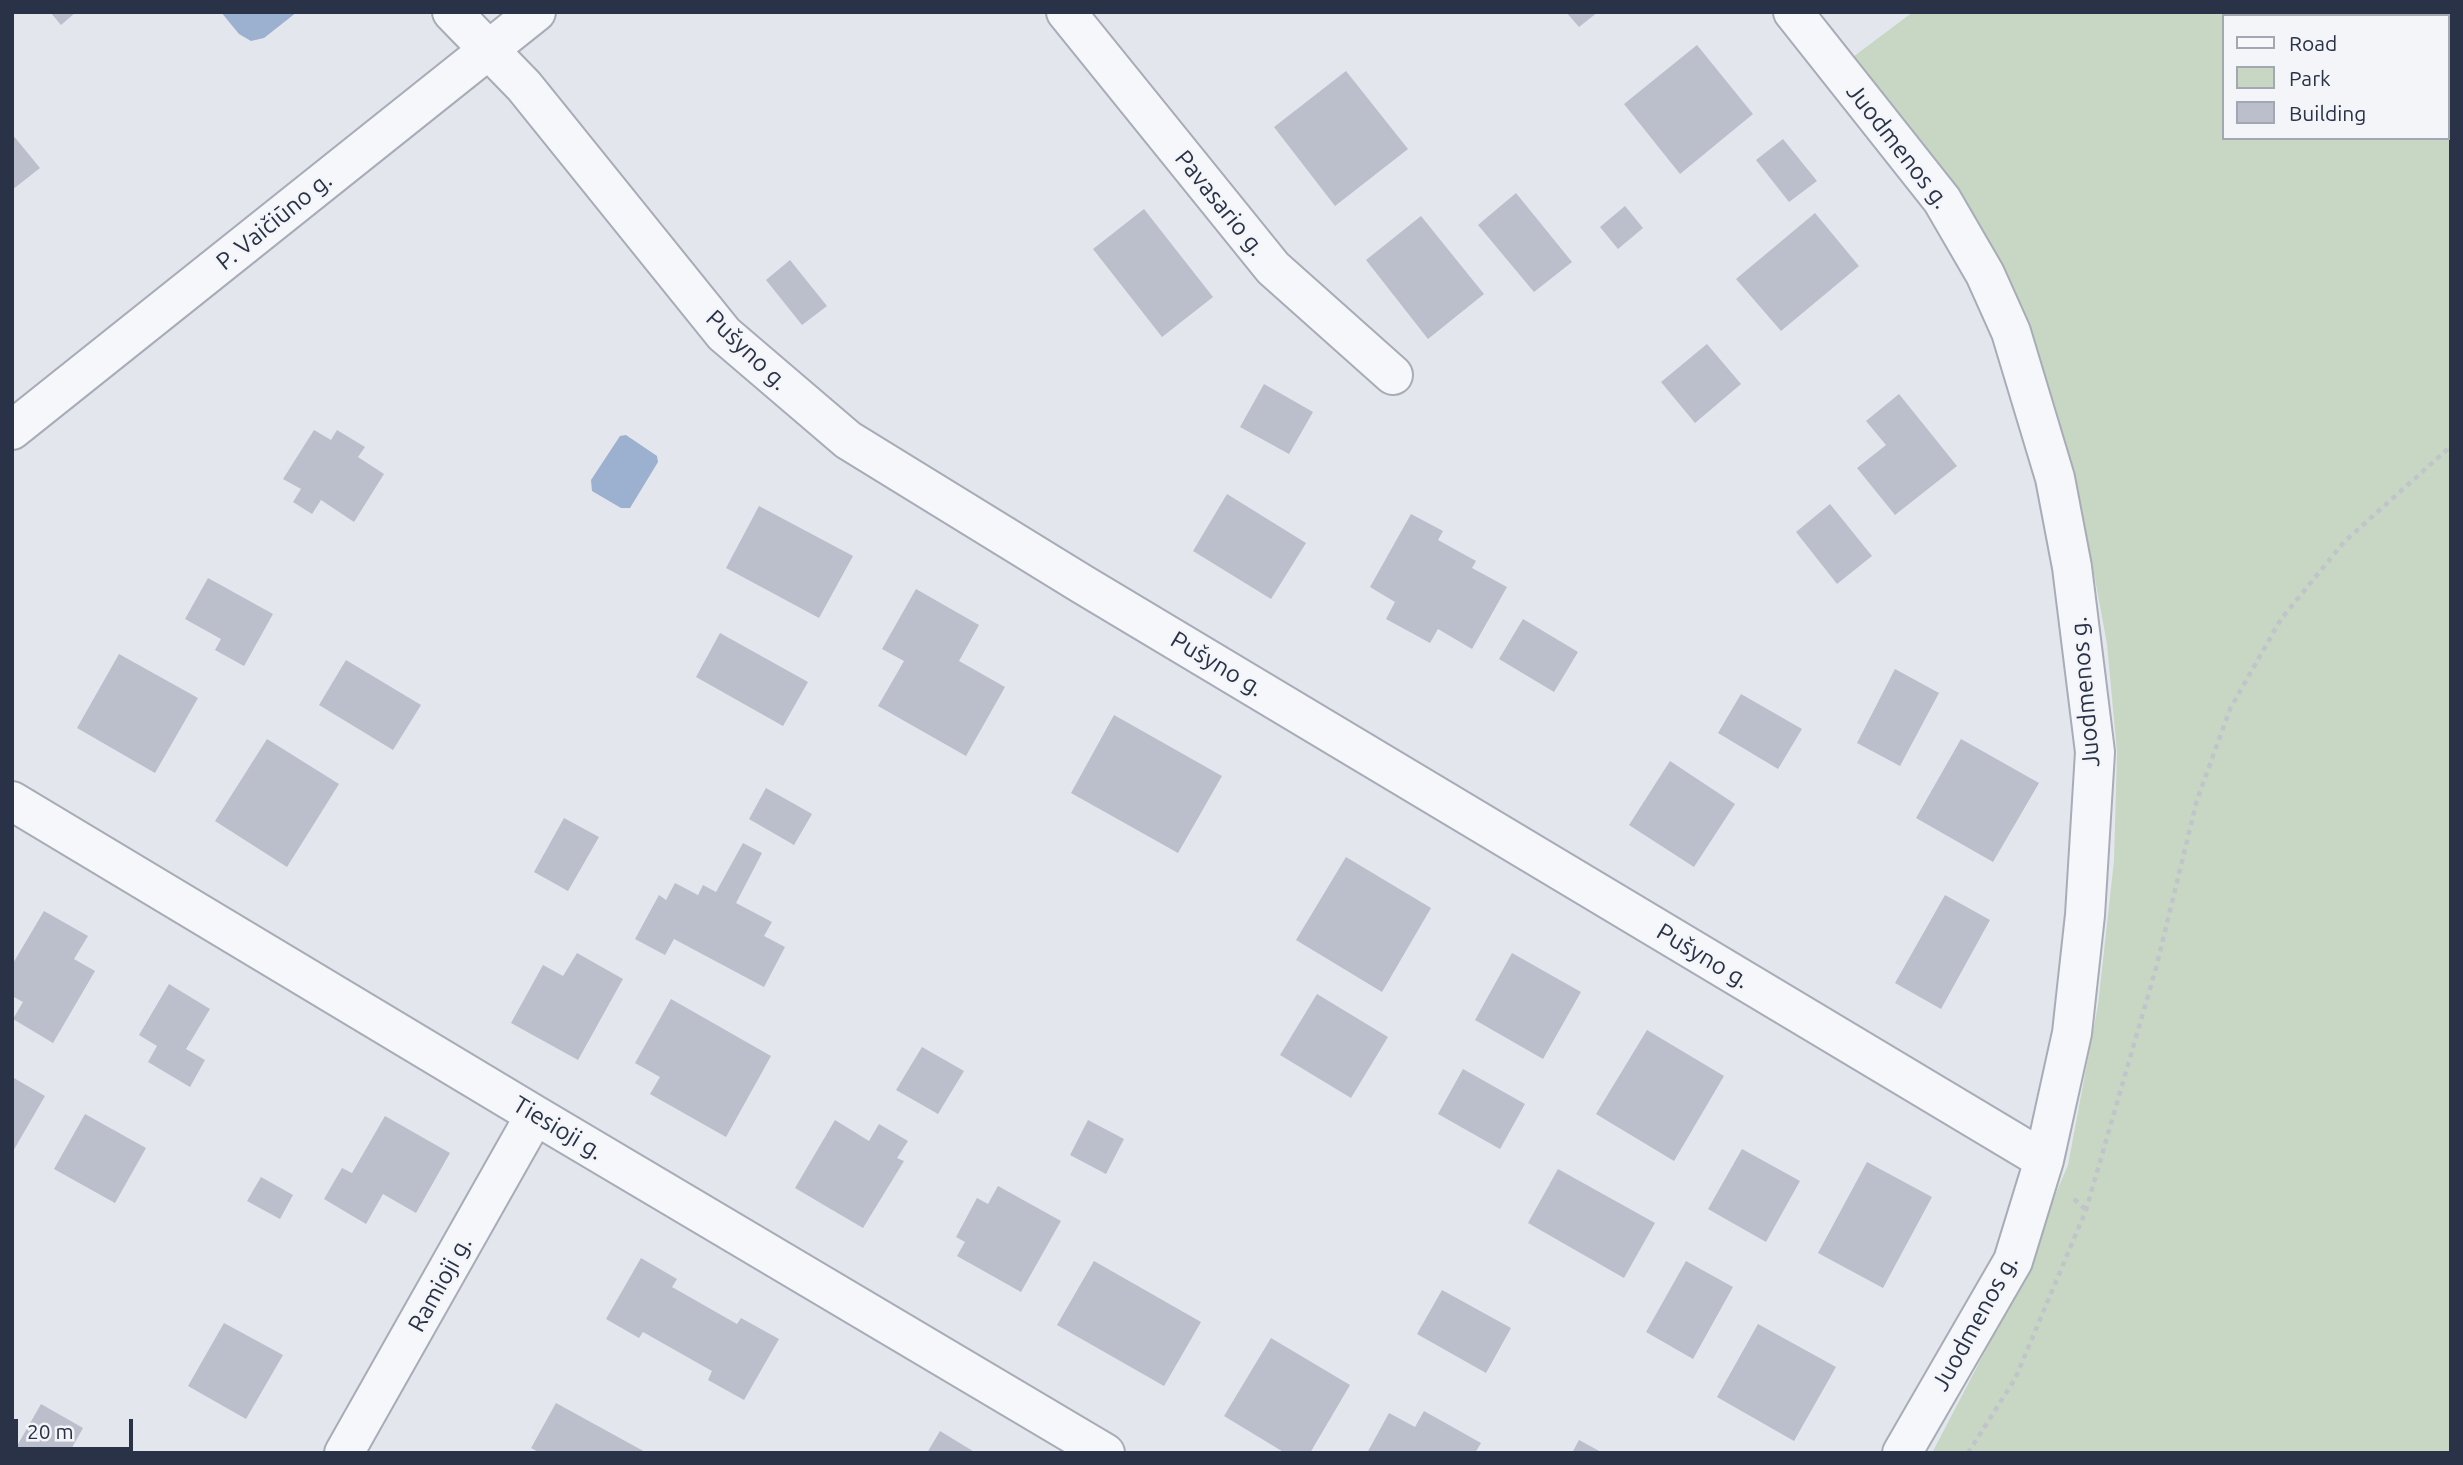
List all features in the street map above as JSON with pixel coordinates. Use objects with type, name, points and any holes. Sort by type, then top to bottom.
[{"type":"street","name":"Pušyno g.","points":[[453,12],[524,86],[724,334],[848,440],[1082,584],[2043,1160]]},
{"type":"street","name":"P. Vaičiūno g.","points":[[12,430],[536,12]]},
{"type":"street","name":"Pavasario g.","points":[[1066,12],[1273,268],[1393,376]]},
{"type":"street","name":"Juodmenos g.","points":[[1793,12],[1942,200],[1985,274],[2011,332],[2055,478],[2072,567],[2095,752],[2085,915],[2072,1033],[2043,1160],[2013,1261],[1902,1453]]},
{"type":"street","name":"Tiesioji g.","points":[[12,801],[1105,1453]]},
{"type":"street","name":"Ramioji g.","points":[[344,1453],[535,1115]]},
{"type":"path","points":[[1968,1453],[2015,1379],[2086,1210],[2156,968],[2197,800],[2230,709],[2281,619],[2344,542],[2451,446]]},
{"type":"green space","points":[[1913,12],[2451,12],[2451,1453],[1932,1453],[2003,1317],[2068,1165],[2098,1005],[2114,861],[2117,752],[2107,644],[2081,503],[2045,375],[1996,260],[1849,60]]},
{"type":"water","points":[[221,12],[297,12],[264,38],[251,41],[239,34]]},
{"type":"water","points":[[626,435],[657,456],[658,462],[630,508],[621,508],[592,491],[591,480],[620,436]]},
{"type":"building","points":[[50,12],[76,12],[61,25]]},
{"type":"building","points":[[1566,12],[1598,12],[1579,27]]},
{"type":"building","points":[[1697,45],[1753,114],[1680,174],[1624,104]]},
{"type":"building","points":[[1346,71],[1408,149],[1335,206],[1274,127]]},
{"type":"building","points":[[12,134],[40,168],[12,190]]},
{"type":"building","points":[[1783,139],[1817,181],[1789,202],[1756,160]]},
{"type":"building","points":[[1516,193],[1572,262],[1534,292],[1478,225]]},
{"type":"building","points":[[1625,206],[1643,228],[1618,249],[1600,227]]},
{"type":"building","points":[[1144,209],[1213,297],[1162,337],[1093,249]]},
{"type":"building","points":[[1815,213],[1859,266],[1781,331],[1736,279]]},
{"type":"building","points":[[1421,216],[1484,294],[1428,339],[1366,260]]},
{"type":"building","points":[[790,260],[827,306],[802,325],[766,280]]},
{"type":"building","points":[[1707,344],[1741,384],[1695,423],[1661,382]]},
{"type":"building","points":[[1264,384],[1313,412],[1289,454],[1240,427]]},
{"type":"building","points":[[1899,394],[1957,466],[1895,515],[1857,468],[1886,445],[1866,421]]},
{"type":"building","points":[[314,430],[331,440],[337,430],[365,447],[358,457],[384,474],[354,522],[321,500],[312,514],[293,502],[301,489],[283,479]]},
{"type":"building","points":[[1227,494],[1306,543],[1271,599],[1193,551]]},
{"type":"building","points":[[1830,504],[1872,556],[1837,584],[1796,532]]},
{"type":"building","points":[[759,506],[853,556],[819,618],[726,568]]},
{"type":"building","points":[[1411,514],[1443,531],[1438,540],[1476,561],[1472,568],[1507,587],[1472,649],[1438,629],[1430,643],[1386,619],[1395,602],[1370,587]]},
{"type":"building","points":[[208,578],[273,614],[244,666],[215,650],[221,639],[185,619]]},
{"type":"building","points":[[916,589],[979,625],[959,661],[1005,687],[966,756],[878,706],[904,661],[882,649]]},
{"type":"building","points":[[1523,619],[1578,652],[1554,692],[1499,659]]},
{"type":"building","points":[[720,633],[808,682],[783,726],[696,677]]},
{"type":"building","points":[[119,654],[198,698],[155,773],[77,728]]},
{"type":"building","points":[[346,660],[421,705],[393,750],[319,705]]},
{"type":"building","points":[[1895,669],[1939,693],[1900,766],[1857,743]]},
{"type":"building","points":[[1741,694],[1802,729],[1778,769],[1718,733]]},
{"type":"building","points":[[1114,715],[1222,776],[1178,853],[1071,793]]},
{"type":"building","points":[[267,739],[339,784],[287,867],[215,821]]},
{"type":"building","points":[[1961,739],[2039,783],[1993,862],[1916,818]]},
{"type":"building","points":[[1670,761],[1735,804],[1694,867],[1629,825]]},
{"type":"building","points":[[766,788],[812,814],[794,845],[749,819]]},
{"type":"building","points":[[564,818],[599,837],[568,891],[534,872]]},
{"type":"building","points":[[743,843],[762,853],[736,903],[772,922],[764,936],[785,947],[764,987],[674,939],[665,955],[635,939],[659,895],[666,900],[675,883],[698,895],[703,885],[716,892]]},
{"type":"building","points":[[1346,857],[1431,908],[1382,992],[1296,940]]},
{"type":"building","points":[[1945,895],[1990,920],[1941,1009],[1895,983]]},
{"type":"building","points":[[44,911],[88,936],[74,959],[95,971],[53,1043],[13,1019],[23,1002],[12,996],[12,965]]},
{"type":"building","points":[[577,953],[623,979],[578,1060],[511,1023],[543,965],[563,976]]},
{"type":"building","points":[[1512,953],[1581,992],[1543,1059],[1475,1020]]},
{"type":"building","points":[[169,984],[210,1009],[186,1049],[205,1060],[190,1087],[148,1062],[157,1046],[139,1035]]},
{"type":"building","points":[[1317,994],[1388,1037],[1351,1098],[1280,1055]]},
{"type":"building","points":[[671,999],[771,1056],[726,1137],[650,1094],[660,1077],[635,1063]]},
{"type":"building","points":[[1647,1030],[1724,1076],[1674,1161],[1596,1114]]},
{"type":"building","points":[[922,1047],[964,1071],[938,1114],[896,1090]]},
{"type":"building","points":[[1463,1069],[1525,1104],[1500,1149],[1438,1114]]},
{"type":"building","points":[[12,1077],[45,1096],[12,1153]]},
{"type":"building","points":[[85,1114],[146,1148],[115,1203],[54,1169]]},
{"type":"building","points":[[385,1116],[450,1153],[416,1213],[383,1194],[366,1224],[324,1199],[342,1168],[352,1173]]},
{"type":"building","points":[[835,1120],[869,1141],[879,1124],[908,1141],[897,1158],[904,1161],[863,1228],[795,1188]]},
{"type":"building","points":[[1088,1120],[1124,1139],[1106,1174],[1070,1155]]},
{"type":"building","points":[[1742,1149],[1800,1181],[1766,1242],[1708,1209]]},
{"type":"building","points":[[1867,1162],[1932,1197],[1883,1288],[1818,1253]]},
{"type":"building","points":[[1558,1169],[1655,1223],[1624,1278],[1528,1223]]},
{"type":"building","points":[[261,1177],[293,1195],[280,1219],[247,1201]]},
{"type":"building","points":[[998,1186],[1061,1221],[1021,1292],[957,1256],[965,1242],[956,1237],[977,1198],[988,1204]]},
{"type":"building","points":[[641,1258],[677,1279],[672,1287],[737,1324],[741,1318],[779,1339],[744,1400],[708,1380],[712,1371],[643,1332],[639,1338],[606,1319]]},
{"type":"building","points":[[1094,1261],[1201,1322],[1164,1386],[1057,1325]]},
{"type":"building","points":[[1686,1261],[1733,1287],[1693,1359],[1646,1332]]},
{"type":"building","points":[[1442,1290],[1511,1328],[1486,1373],[1417,1334]]},
{"type":"building","points":[[224,1323],[283,1355],[246,1419],[188,1386]]},
{"type":"building","points":[[1758,1324],[1836,1367],[1794,1441],[1717,1397]]},
{"type":"building","points":[[1271,1338],[1350,1385],[1310,1453],[1285,1453],[1224,1416]]},
{"type":"building","points":[[556,1403],[647,1453],[540,1453],[531,1448]]},
{"type":"building","points":[[41,1404],[83,1428],[69,1453],[13,1453]]},
{"type":"building","points":[[1424,1411],[1481,1443],[1475,1453],[1367,1453],[1389,1413],[1415,1427]]},
{"type":"building","points":[[940,1431],[976,1453],[927,1453]]},
{"type":"building","points":[[1579,1440],[1603,1453],[1572,1453]]}]
